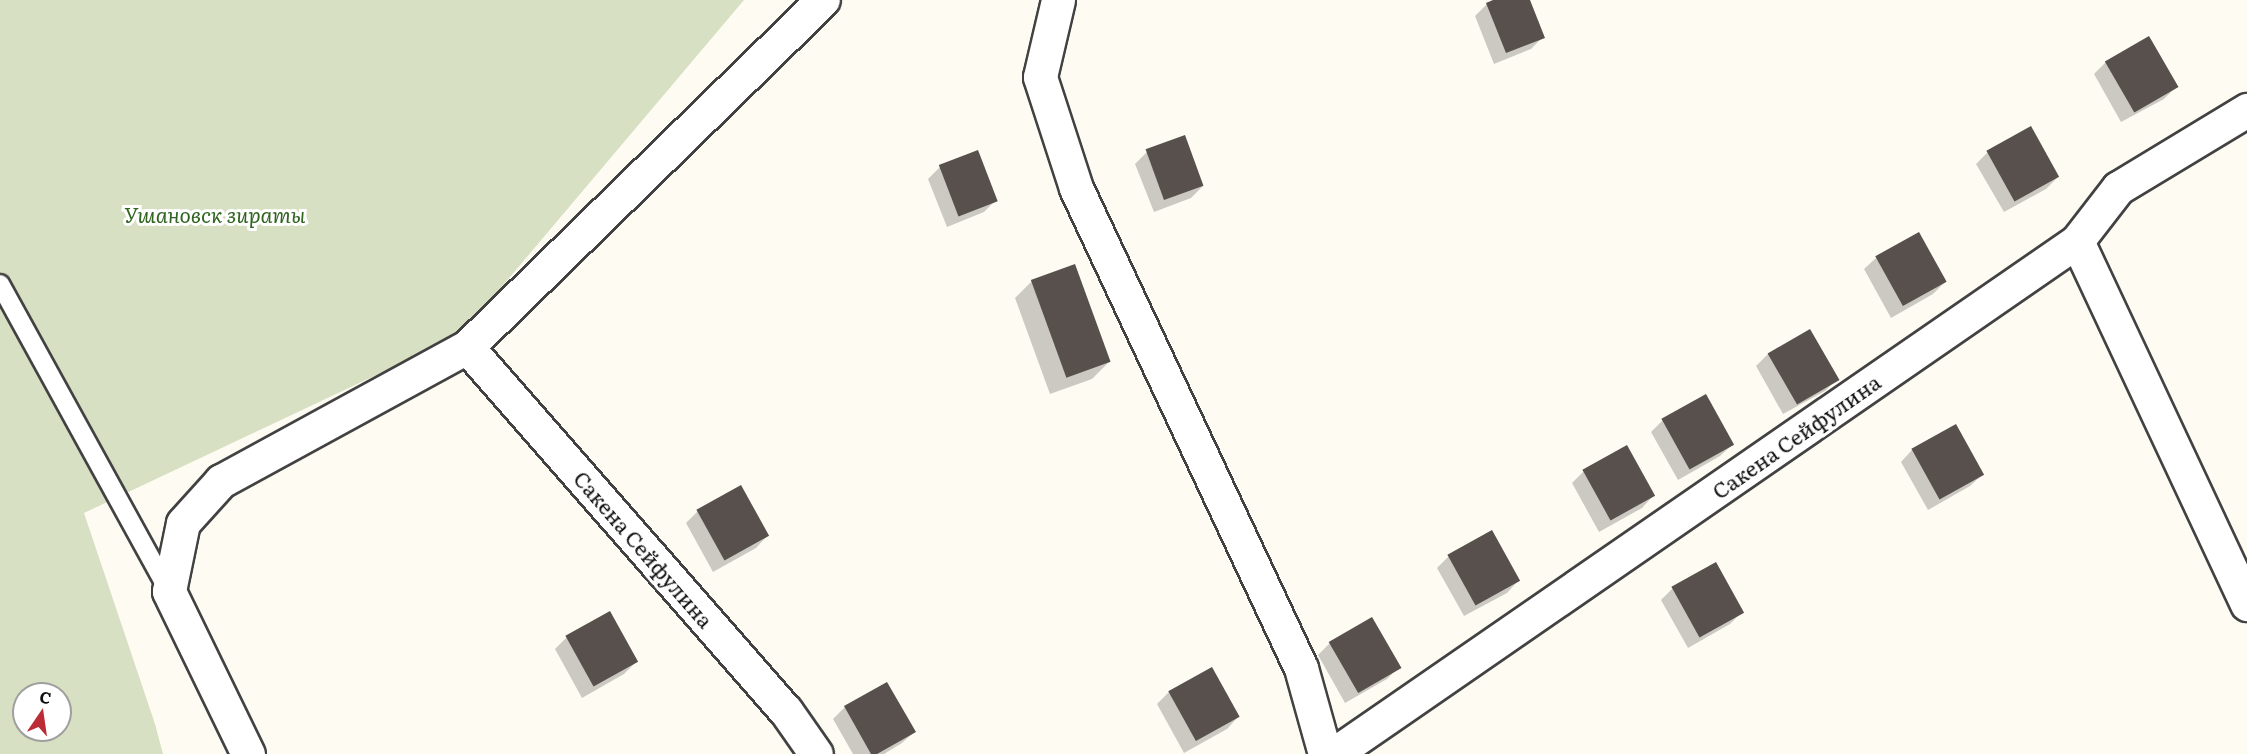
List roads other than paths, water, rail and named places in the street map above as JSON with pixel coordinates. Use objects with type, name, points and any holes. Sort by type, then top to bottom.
[{"type":"street","points":[[248,754],[169,591],[183,523],[221,481],[467,347],[823,0]]},
{"type":"street","points":[[1058,0],[1040,78],[1076,189],[1301,668],[1325,754]]},
{"type":"street","name":"Сакена Сейфулина","points":[[1334,754],[2077,241],[2118,188],[2247,110]]},
{"type":"street","points":[[2077,241],[2247,604]]},
{"type":"street","name":"Сакена Сейфулина","points":[[467,347],[786,711],[816,754]]},
{"type":"lane","points":[[0,284],[169,591]]},
{"type":"park label","name":"Ушановск зираты","points":[[215,214]]}]
